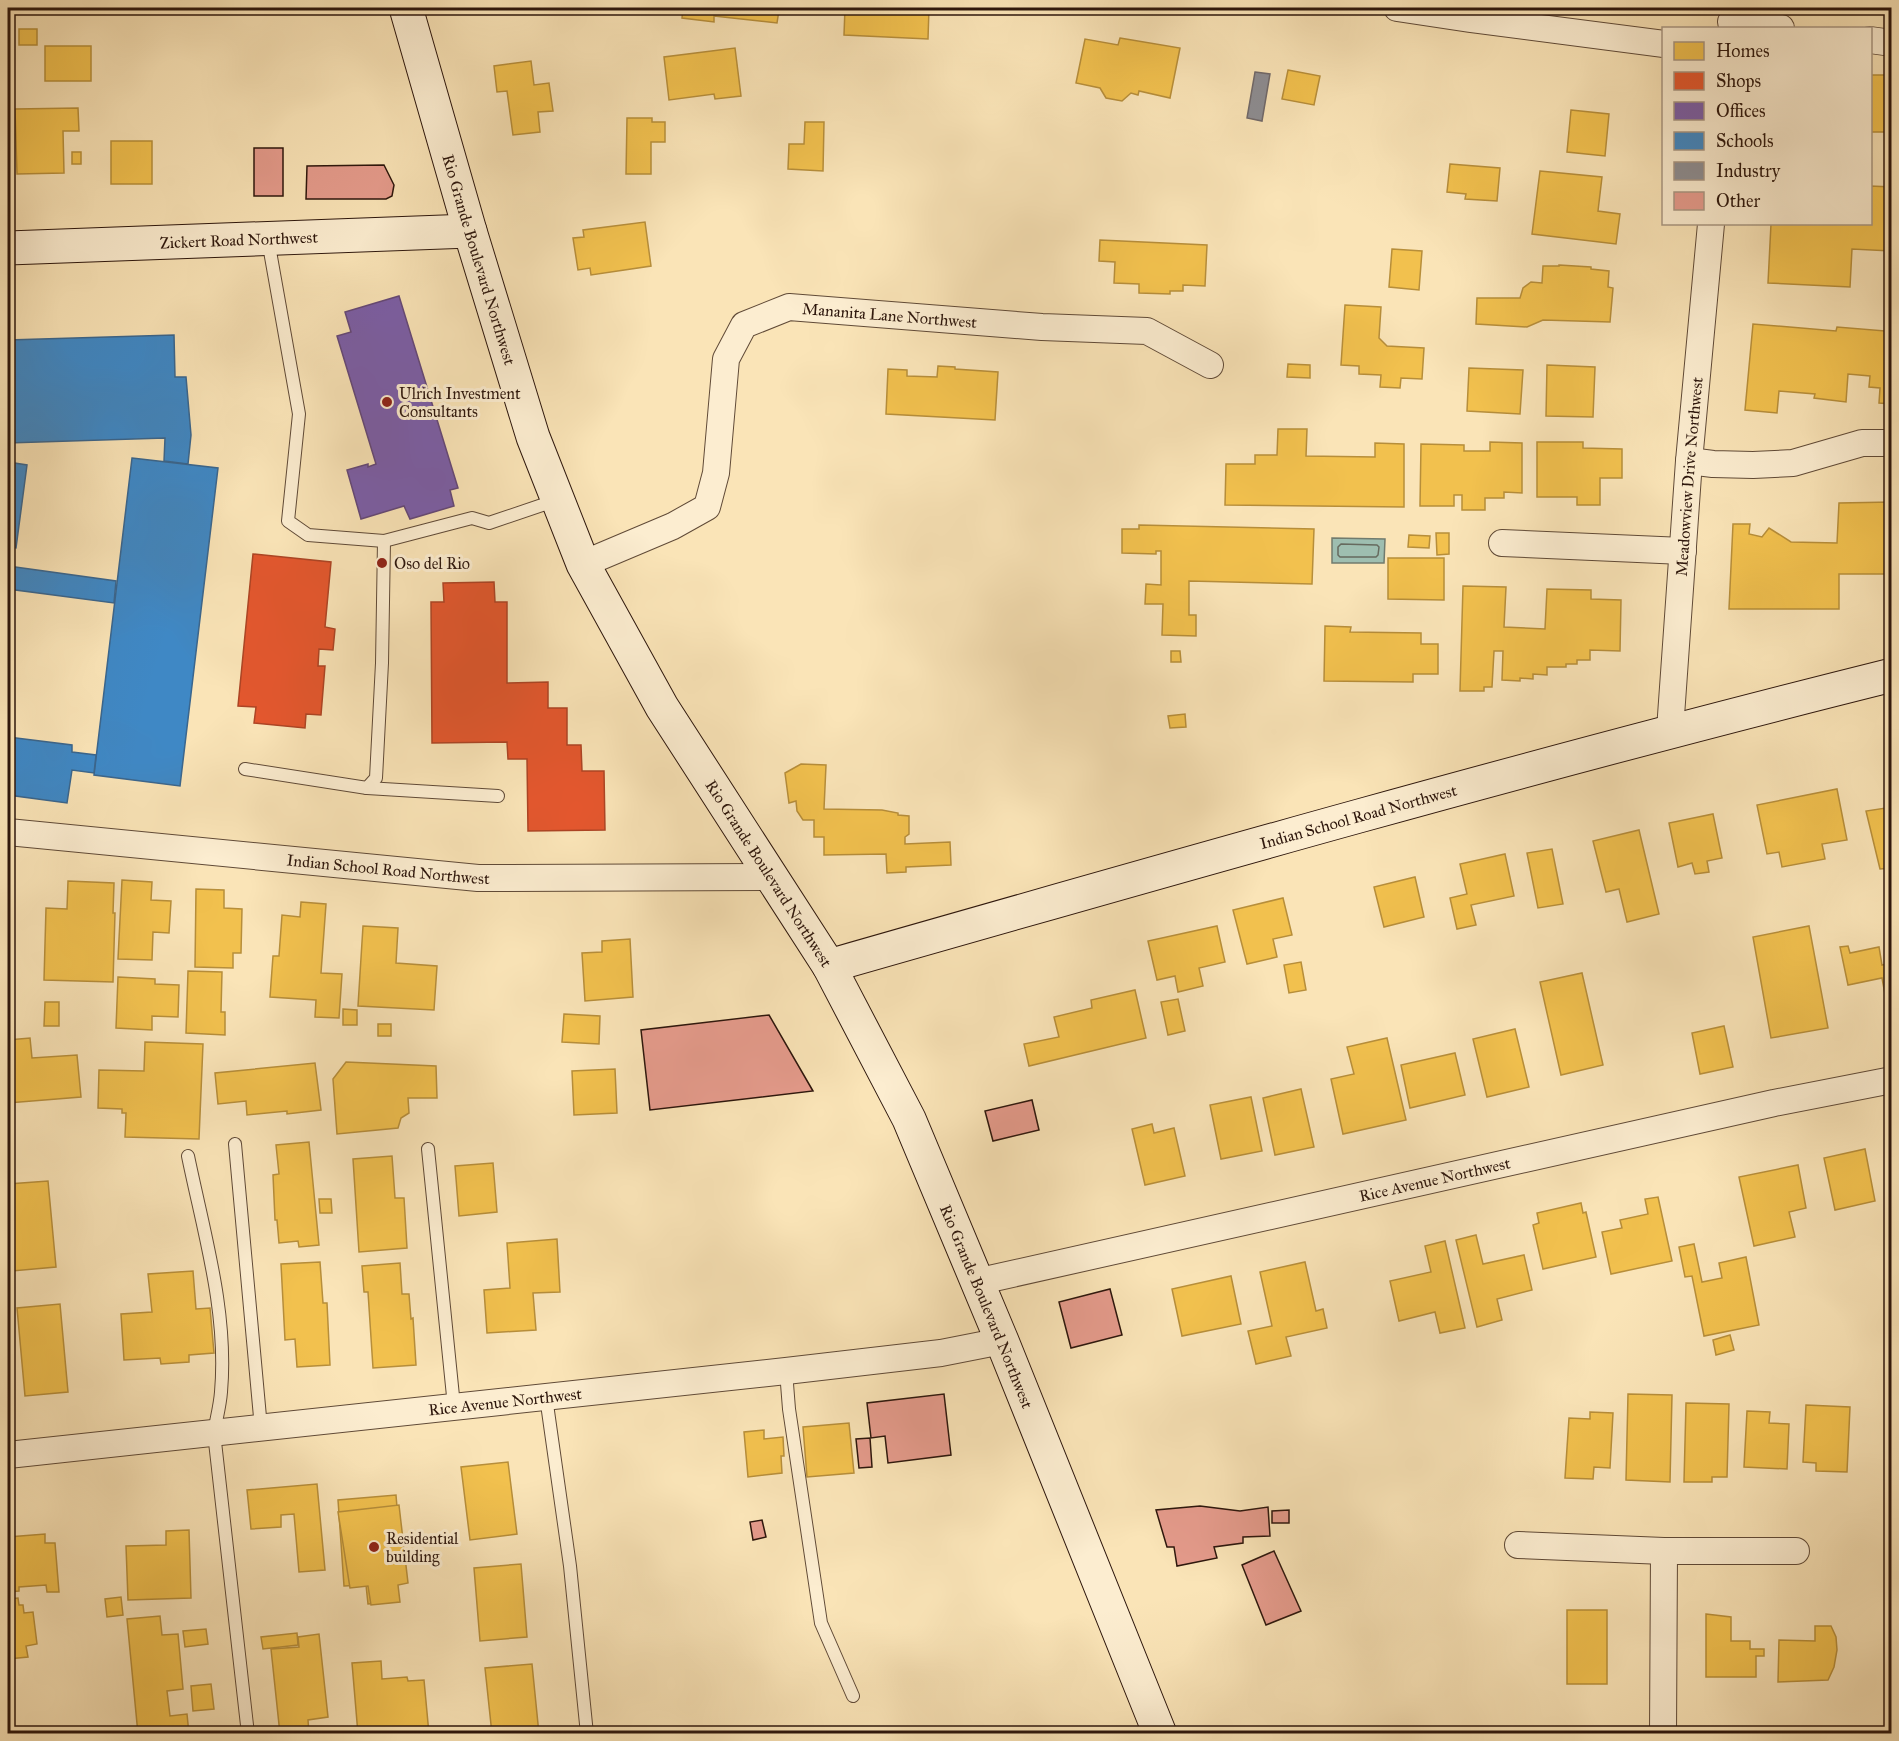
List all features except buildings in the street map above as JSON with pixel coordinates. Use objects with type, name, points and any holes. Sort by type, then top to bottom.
[{"type":"main road","name":"Rio Grande Boulevard Northwest","points":[[406,8],[470,231],[533,436],[583,564],[662,707],[829,966],[909,1119],[1002,1341],[1160,1734]]},
{"type":"main road","name":"Zickert Road Northwest","points":[[8,248],[470,231]]},
{"type":"main road","name":"Indian School Road Northwest","points":[[829,966],[1221,853],[1670,730],[1892,675]]},
{"type":"street","points":[[1397,8],[1662,44]]},
{"type":"street","points":[[1731,19],[1775,27]]},
{"type":"street","points":[[1872,40],[1892,43]]},
{"type":"street","name":"Meadowview Drive Northwest","points":[[1670,730],[1689,461],[1711,225]]},
{"type":"street","name":"Mananita Lane Northwest","points":[[583,564],[673,526],[707,507],[716,473],[726,359],[744,325],[789,308],[1042,327],[1147,331],[1210,365]]},
{"type":"street","points":[[1689,461],[1753,465],[1792,463],[1862,443],[1892,443]]},
{"type":"street","points":[[1502,543],[1683,551]]},
{"type":"street","name":"Indian School Road Northwest","points":[[8,832],[478,878],[770,877]]},
{"type":"street","name":"Rice Avenue Northwest","points":[[976,1282],[1774,1103],[1892,1080]]},
{"type":"street","name":"Rice Avenue Northwest","points":[[8,1455],[786,1371],[941,1353],[1002,1341]]},
{"type":"street","points":[[1518,1545],[1664,1551],[1796,1551]]},
{"type":"street","points":[[1663,1734],[1664,1551]]},
{"type":"lane","points":[[268,240],[299,414],[288,521],[308,535],[384,541],[472,518],[489,523],[558,500]]},
{"type":"lane","points":[[367,788],[376,778],[382,663],[384,541]]},
{"type":"lane","points":[[245,769],[367,788],[498,796]]},
{"type":"lane","points":[[234,1144],[261,1428]]},
{"type":"lane","points":[[428,1149],[454,1406]]},
{"type":"lane","points":[[188,1156],[219,1312],[222,1352],[221,1394],[214,1433],[248,1734]]},
{"type":"lane","points":[[786,1371],[789,1409],[821,1623],[853,1696]]},
{"type":"lane","points":[[546,1397],[570,1566],[587,1734]]},
{"type":"water","points":[[1332,538],[1385,539],[1384,563],[1332,563]]},
{"type":"place","name":"Ulrich Investment Consultants","points":[[387,402]]},
{"type":"place","name":"Oso del Rio","points":[[382,563]]},
{"type":"place","name":"Residential building","points":[[374,1547]]}]
